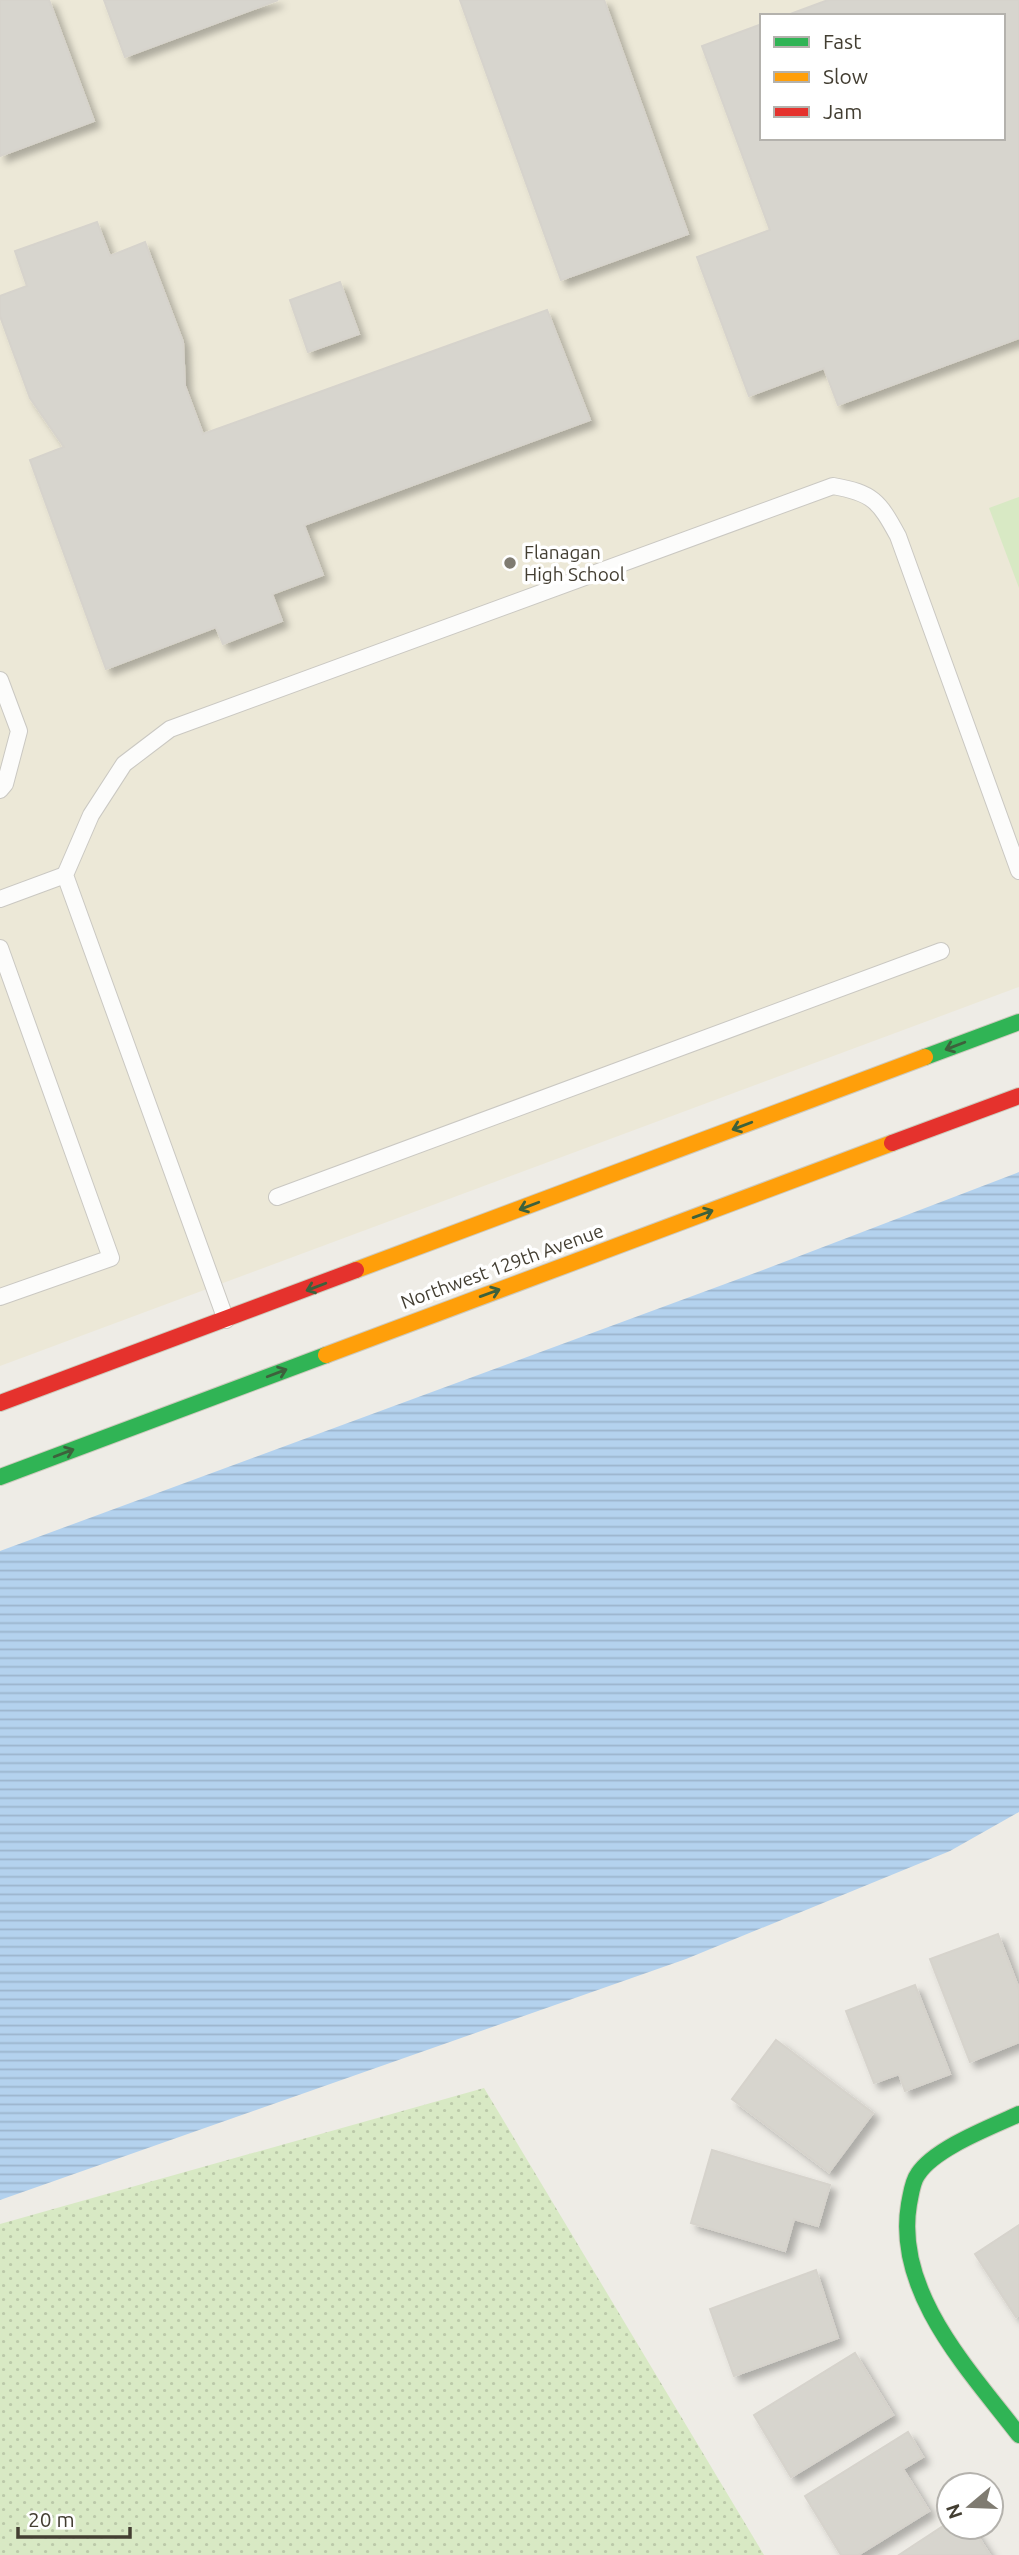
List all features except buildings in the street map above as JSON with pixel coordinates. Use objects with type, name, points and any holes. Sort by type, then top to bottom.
[{"type":"street","points":[[0,1403],[1019,1022]]},
{"type":"street","name":"Northwest 129th Avenue","points":[[0,1477],[1019,1096]]},
{"type":"street","points":[[1019,2114],[956,2145],[918,2172],[905,2210],[908,2263],[945,2334],[1019,2435]]},
{"type":"lane","points":[[226,1320],[65,875],[91,816],[124,764],[170,729],[833,486],[858,491],[880,502],[898,536],[1019,871]]},
{"type":"lane","points":[[0,680],[19,732],[5,784],[0,790]]},
{"type":"lane","points":[[0,899],[65,875]]},
{"type":"lane","points":[[0,948],[111,1258],[0,1297]]},
{"type":"lane","points":[[277,1198],[941,951]]},
{"type":"shaded area","name":"Flanagan High School","points":[[0,0],[1019,0],[1019,987],[0,1366]]},
{"type":"green space","points":[[1019,497],[1019,588],[989,508]]},
{"type":"green space","points":[[484,2088],[764,2555],[0,2555],[0,2224]]},
{"type":"water","points":[[1019,1172],[1019,1812],[950,1851],[686,1959],[0,2200],[0,1551],[763,1270]]},
{"type":"traffic: fast","points":[[925,1057],[1019,1022]]},
{"type":"traffic: fast","points":[[0,1477],[326,1355]]},
{"type":"traffic: fast","points":[[1019,2114],[964,2139],[926,2164],[916,2177],[912,2189],[907,2237],[913,2268],[924,2299],[940,2328],[1019,2435]]},
{"type":"traffic: slow","points":[[356,1270],[925,1057]]},
{"type":"traffic: slow","points":[[326,1355],[892,1143]]},
{"type":"traffic: jam","points":[[892,1143],[1019,1096]]},
{"type":"traffic: jam","points":[[0,1403],[356,1270]]},
{"type":"place","name":"Flanagan High School","points":[[510,563]]}]
